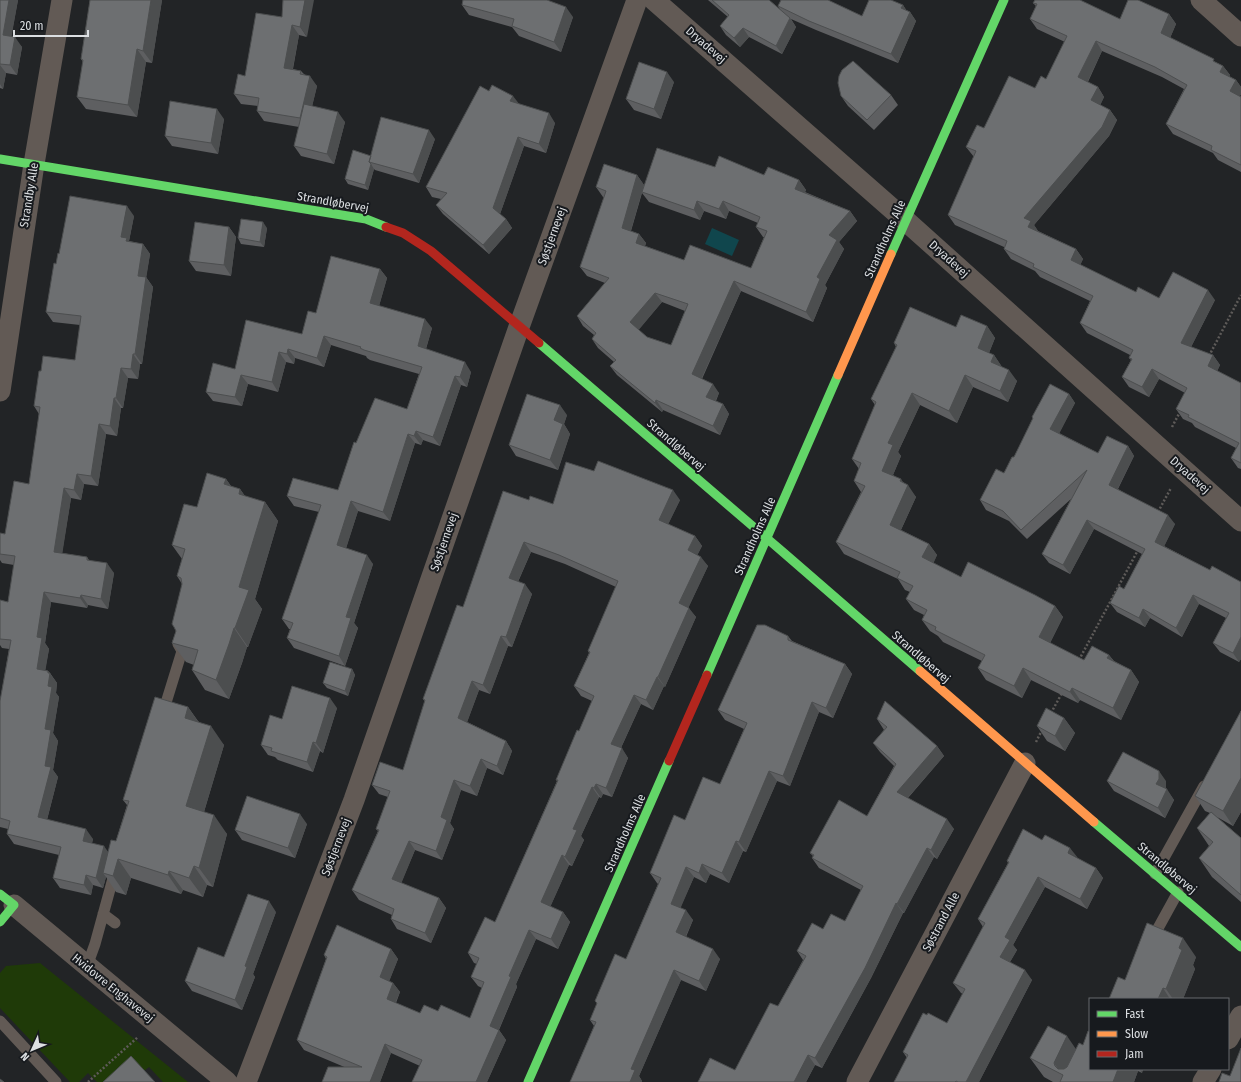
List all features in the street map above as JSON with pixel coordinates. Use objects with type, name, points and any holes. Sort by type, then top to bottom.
[{"type":"street","name":"Strandby Alle","points":[[0,391],[34,164],[62,0]]},
{"type":"street","name":"Søstjernevej","points":[[246,1082],[354,800],[519,327],[637,0]]},
{"type":"street","name":"Dryadevej","points":[[654,0],[906,221],[1241,521]]},
{"type":"street","name":"Strandholms Alle","points":[[528,1082],[1004,0]]},
{"type":"street","points":[[1201,0],[1241,36]]},
{"type":"street","name":"Strandløbervej","points":[[0,159],[366,219],[403,233],[431,251],[767,538],[1025,763],[1241,947]]},
{"type":"street","name":"Søstrand Alle","points":[[856,1082],[1025,763]]},
{"type":"street","points":[[0,922],[7,900]]},
{"type":"street","name":"Hvidovre Enghavevej","points":[[7,900],[227,1082]]},
{"type":"street","points":[[1229,1037],[1241,1016]]},
{"type":"street","points":[[1204,1082],[1210,1070]]},
{"type":"lane","points":[[154,723],[156,715],[165,706],[182,651],[178,644],[182,630]]},
{"type":"lane","points":[[1155,874],[1207,779]]},
{"type":"lane","points":[[87,966],[95,944],[117,861]]},
{"type":"lane","points":[[1145,952],[1178,892]]},
{"type":"lane","points":[[103,914],[115,923]]},
{"type":"lane","points":[[1,1024],[56,1082]]},
{"type":"path","points":[[1208,358],[1241,295]]},
{"type":"path","points":[[1161,449],[1182,407]]},
{"type":"path","points":[[1156,516],[1181,468]]},
{"type":"path","points":[[1078,663],[1141,544]]},
{"type":"path","points":[[1048,719],[1063,691]]},
{"type":"path","points":[[1025,763],[1044,726]]},
{"type":"path","points":[[88,1082],[154,1022]]},
{"type":"green space","points":[[40,963],[188,1082],[163,1082],[149,1067],[130,1082],[97,1082],[88,1073],[79,1082],[70,1082],[0,1008],[0,973],[6,966]]},
{"type":"water","points":[[712,228],[739,240],[732,256],[705,244]]},
{"type":"building","points":[[0,0],[9,0],[3,35],[15,37],[10,65],[0,64]]},
{"type":"building","points":[[90,0],[151,0],[143,51],[137,49],[128,105],[77,97]]},
{"type":"building","points":[[283,0],[305,0],[300,27],[292,25],[284,68],[301,71],[300,74],[310,76],[300,118],[257,111],[259,98],[234,94],[238,74],[245,76],[256,13],[282,17]]},
{"type":"building","points":[[463,0],[547,0],[566,7],[554,42],[512,26],[514,19],[462,5]]},
{"type":"building","points":[[712,0],[769,0],[790,18],[776,46],[743,28],[734,38],[720,26],[729,15]]},
{"type":"building","points":[[781,0],[828,0],[862,16],[869,0],[891,0],[903,5],[901,8],[910,12],[891,54],[809,21],[778,6]]},
{"type":"building","points":[[1035,0],[1080,0],[1120,19],[1128,0],[1138,0],[1169,14],[1161,33],[1214,59],[1213,61],[1223,66],[1220,72],[1236,80],[1230,91],[1241,97],[1241,165],[1211,150],[1212,146],[1166,124],[1187,85],[1155,67],[1096,41],[1078,77],[1098,87],[1091,100],[1110,110],[1102,127],[1024,218],[1031,221],[1028,227],[1076,249],[1071,260],[1136,292],[1138,287],[1159,298],[1173,272],[1208,290],[1181,343],[1213,355],[1208,366],[1241,383],[1241,463],[1231,458],[1239,443],[1188,417],[1189,415],[1176,409],[1187,388],[1152,369],[1142,387],[1122,377],[1132,359],[1129,358],[1133,350],[1080,323],[1093,296],[1033,267],[1034,264],[1004,249],[1007,241],[948,215],[976,151],[966,147],[977,125],[984,128],[1009,76],[1035,88],[1041,76],[1046,79],[1067,36],[1030,19],[1037,4],[1033,3]]},
{"type":"building","points":[[853,61],[891,95],[867,120],[841,96],[838,83],[839,76],[842,70]]},
{"type":"building","points":[[639,62],[667,72],[654,109],[626,99]]},
{"type":"building","points":[[492,85],[513,96],[510,101],[549,113],[539,144],[518,137],[493,208],[506,219],[483,245],[436,205],[447,193],[426,187],[480,86],[489,91]]},
{"type":"building","points":[[170,101],[217,109],[211,143],[165,136]]},
{"type":"building","points":[[304,104],[338,112],[327,154],[294,146]]},
{"type":"building","points":[[381,117],[429,130],[413,174],[369,162]]},
{"type":"building","points":[[657,148],[715,167],[719,156],[764,175],[768,167],[799,180],[795,189],[850,211],[829,235],[837,240],[817,277],[820,279],[806,312],[734,281],[692,374],[713,384],[706,397],[723,404],[713,426],[656,400],[655,403],[610,366],[616,360],[592,339],[596,333],[577,316],[609,278],[580,267],[606,191],[596,187],[604,164],[637,175],[622,228],[639,234],[636,243],[684,260],[690,245],[751,268],[767,231],[756,227],[760,217],[723,201],[719,209],[697,201],[694,210],[642,192]],"holes":[[[655,293],[688,304],[671,345],[647,337],[630,322]]]},
{"type":"building","points":[[353,150],[371,156],[369,162],[371,164],[365,185],[345,179]]},
{"type":"building","points":[[70,196],[127,206],[121,237],[127,238],[126,241],[143,244],[138,276],[146,277],[135,354],[133,354],[131,369],[121,368],[116,398],[114,398],[110,426],[99,424],[91,476],[77,474],[74,490],[64,488],[54,552],[87,557],[87,560],[107,563],[101,599],[81,595],[80,598],[44,592],[37,637],[42,638],[37,669],[48,671],[48,673],[50,673],[48,686],[52,687],[45,729],[51,730],[45,766],[51,767],[38,817],[86,829],[83,841],[104,846],[96,878],[86,875],[84,885],[53,878],[61,847],[7,834],[10,821],[0,818],[0,701],[11,640],[0,639],[0,600],[8,602],[15,556],[0,554],[0,533],[5,534],[14,481],[29,484],[40,407],[34,406],[39,371],[41,371],[43,356],[75,360],[81,316],[46,312],[54,263],[56,264],[58,253],[59,254]]},
{"type":"building","points":[[241,219],[263,222],[260,242],[238,238]]},
{"type":"building","points":[[195,222],[229,227],[224,265],[189,261]]},
{"type":"building","points":[[331,256],[380,269],[370,303],[425,319],[418,346],[465,362],[460,377],[455,376],[433,437],[416,431],[414,436],[408,434],[383,512],[351,501],[337,545],[367,555],[346,617],[351,618],[339,656],[287,638],[293,623],[282,619],[321,505],[287,496],[293,478],[338,490],[354,442],[356,443],[375,398],[407,409],[422,367],[364,350],[360,348],[361,347],[324,336],[317,358],[288,349],[287,354],[279,352],[272,382],[241,375],[235,397],[206,392],[213,363],[235,369],[246,320],[302,334],[308,311],[316,313]]},
{"type":"building","points":[[910,307],[956,327],[961,315],[987,326],[978,348],[994,355],[991,362],[1009,370],[1000,391],[965,375],[949,411],[912,393],[888,443],[893,445],[882,471],[901,479],[900,481],[908,485],[890,525],[929,544],[922,557],[961,577],[968,562],[1055,606],[1039,637],[1084,660],[1092,646],[1109,655],[1107,658],[1131,670],[1113,708],[1072,688],[1070,692],[1023,668],[1014,686],[978,668],[985,655],[935,630],[936,627],[922,620],[927,610],[906,599],[913,586],[897,578],[900,572],[836,542],[865,486],[854,481],[861,463],[852,459],[876,402],[871,399],[897,345],[894,343]]},
{"type":"building","points":[[1050,384],[1069,394],[1050,429],[1098,453],[1107,436],[1128,446],[1109,485],[1168,515],[1155,542],[1210,570],[1212,566],[1241,582],[1241,637],[1233,653],[1213,643],[1229,613],[1193,595],[1176,628],[1143,609],[1139,618],[1110,603],[1119,586],[1124,589],[1145,549],[1087,520],[1063,565],[1042,554],[1087,470],[1021,530],[1003,511],[980,500],[996,469],[1004,473],[1012,457],[1014,457],[1033,418],[1032,417]]},
{"type":"building","points":[[527,394],[560,405],[554,420],[563,424],[550,460],[509,445]]},
{"type":"building","points":[[598,461],[673,490],[659,520],[695,536],[688,550],[701,557],[679,603],[689,608],[658,677],[646,700],[634,695],[611,744],[622,748],[606,788],[596,784],[594,788],[592,787],[573,829],[577,830],[565,857],[562,855],[541,902],[563,912],[551,939],[529,930],[509,976],[511,977],[490,1026],[499,1030],[476,1082],[412,1082],[422,1060],[385,1044],[370,1082],[322,1082],[328,1067],[362,1067],[297,1040],[327,957],[324,955],[337,925],[391,949],[380,977],[393,983],[387,999],[420,1013],[424,1005],[438,1011],[441,1005],[470,1018],[484,982],[471,977],[479,958],[468,953],[485,917],[495,922],[558,780],[556,780],[577,730],[579,731],[594,696],[574,686],[590,652],[588,651],[618,581],[559,555],[524,542],[509,578],[525,584],[506,637],[501,636],[483,685],[472,681],[458,718],[506,741],[497,766],[481,759],[470,786],[454,780],[441,817],[447,820],[436,851],[409,841],[392,879],[439,898],[425,933],[391,919],[394,909],[352,890],[379,830],[376,829],[390,791],[372,785],[380,762],[403,770],[425,700],[423,699],[457,605],[463,607],[503,491],[529,500],[530,496],[553,504],[566,462],[594,471]]},
{"type":"building","points":[[207,473],[226,479],[224,484],[240,489],[239,494],[265,502],[239,587],[249,590],[216,680],[192,670],[198,650],[172,643],[176,631],[172,624],[182,584],[181,578],[177,576],[185,549],[172,545],[184,504],[197,507]]},
{"type":"building","points":[[757,625],[765,625],[788,636],[788,640],[845,664],[826,708],[812,702],[783,776],[769,771],[739,842],[736,841],[722,873],[702,864],[699,873],[686,867],[671,904],[686,910],[676,932],[713,949],[699,981],[674,970],[631,1069],[635,1070],[630,1082],[570,1082],[596,1022],[590,1020],[597,1003],[595,1001],[615,954],[626,959],[661,878],[650,873],[674,815],[685,820],[703,777],[720,784],[747,723],[718,710]]},
{"type":"building","points":[[330,662],[352,669],[345,691],[323,683]]},
{"type":"building","points":[[292,686],[330,698],[316,743],[313,742],[307,762],[271,751],[272,748],[261,745],[270,715],[282,719]]},
{"type":"building","points":[[155,697],[188,707],[185,718],[211,726],[186,806],[214,815],[199,868],[194,866],[189,878],[169,871],[168,875],[118,859],[113,876],[103,873],[111,840],[116,841],[129,801],[123,800]]},
{"type":"building","points":[[885,701],[937,746],[897,792],[947,819],[931,850],[927,848],[897,904],[896,903],[865,968],[815,1058],[808,1055],[794,1082],[698,1082],[710,1058],[735,1070],[770,1003],[778,1006],[806,956],[797,951],[812,923],[823,929],[831,914],[845,921],[863,886],[812,858],[814,855],[810,853],[839,800],[867,816],[896,764],[873,743],[887,727],[877,719]]},
{"type":"building","points":[[1046,708],[1064,718],[1055,736],[1037,726]]},
{"type":"building","points":[[1241,711],[1241,778],[1223,811],[1195,796]]},
{"type":"building","points":[[1123,752],[1159,771],[1159,779],[1156,784],[1167,789],[1158,808],[1107,781]]},
{"type":"building","points":[[247,796],[300,814],[288,848],[235,830]]},
{"type":"building","points":[[1211,812],[1241,838],[1241,895],[1199,858],[1213,842],[1197,828]]},
{"type":"building","points":[[1023,829],[1042,840],[1045,835],[1070,848],[1068,853],[1096,868],[1080,899],[1038,877],[1005,937],[1010,940],[1000,957],[1025,970],[966,1082],[894,1082],[908,1055],[903,1052],[923,1013],[927,1015],[928,1013],[947,1023],[965,989],[953,983],[985,923],[978,919],[1009,862],[1007,861]]},
{"type":"building","points":[[248,894],[269,901],[245,966],[247,967],[235,1000],[185,981],[198,947],[224,957]]},
{"type":"building","points":[[1147,923],[1183,938],[1179,948],[1182,950],[1166,989],[1163,988],[1158,998],[1109,998],[1118,977],[1125,980]]},
{"type":"building","points":[[1048,1026],[1067,1036],[1054,1063],[1058,1069],[1064,1069],[1067,1067],[1079,1043],[1083,1045],[1088,1031],[1089,1070],[1118,1070],[1113,1082],[1060,1082],[1063,1075],[1030,1058]]},
{"type":"building","points":[[1241,1048],[1241,1082],[1219,1082],[1222,1073],[1230,1076]]},
{"type":"building","points":[[131,1056],[155,1082],[103,1082]]},
{"type":"traffic: fast","points":[[891,254],[1004,0]]},
{"type":"traffic: fast","points":[[0,159],[366,219],[386,227]]},
{"type":"traffic: fast","points":[[539,343],[920,671]]},
{"type":"traffic: fast","points":[[707,675],[838,375]]},
{"type":"traffic: fast","points":[[528,1082],[669,761]]},
{"type":"traffic: fast","points":[[1094,822],[1241,947]]},
{"type":"traffic: fast","points":[[0,894],[14,905],[0,922]]},
{"type":"traffic: slow","points":[[838,375],[891,254]]},
{"type":"traffic: slow","points":[[920,671],[1094,822]]},
{"type":"traffic: jam","points":[[386,227],[403,233],[431,251],[539,343]]},
{"type":"traffic: jam","points":[[669,761],[707,675]]}]
